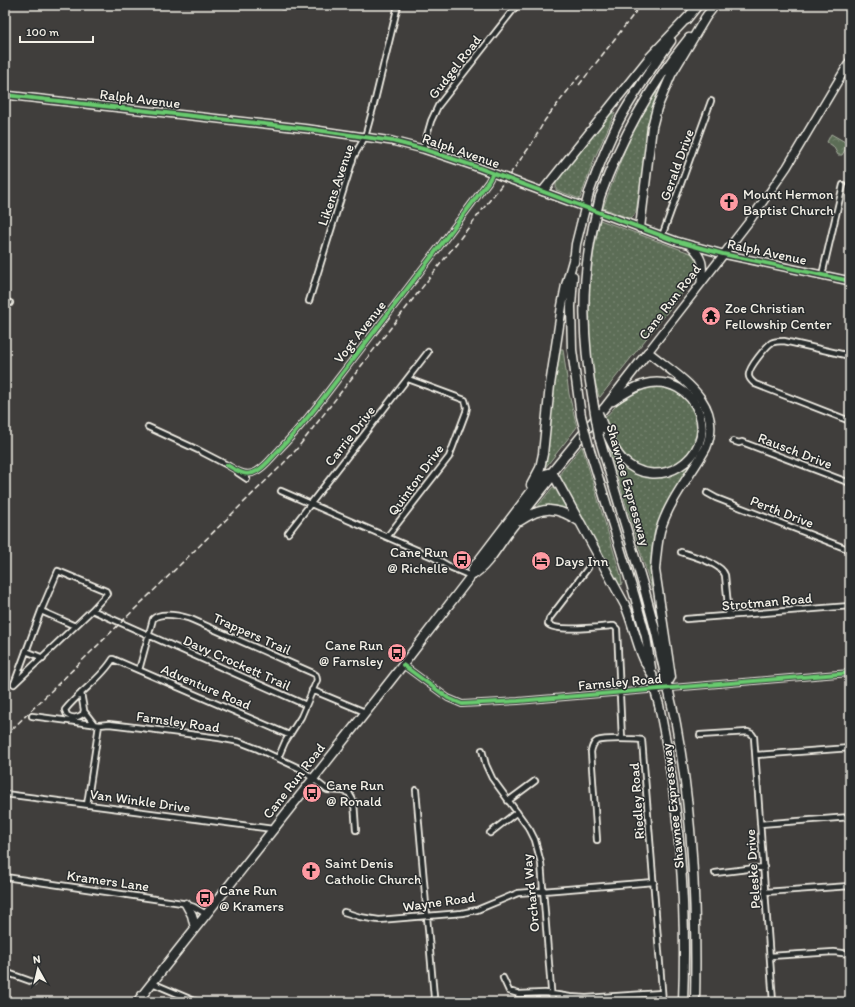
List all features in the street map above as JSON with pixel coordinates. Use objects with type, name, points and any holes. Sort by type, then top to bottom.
[{"type":"highway","name":"Shawnee Expressway","points":[[683,1002],[684,932],[681,857],[674,789],[659,705],[654,691],[646,637],[581,416],[573,367],[571,293],[574,257],[581,224],[589,193],[609,143],[620,120],[649,72],[698,5]]},
{"type":"highway","name":"Shawnee Expressway","points":[[695,1002],[696,935],[693,864],[683,769],[676,722],[656,632],[599,437],[586,360],[584,295],[586,264],[600,197],[620,146],[636,113],[668,66],[715,5]]},
{"type":"highway","points":[[640,228],[652,127],[656,108],[671,75],[708,15]]},
{"type":"highway","points":[[543,191],[650,57],[688,17]]},
{"type":"highway","points":[[520,505],[538,474],[541,464],[550,385],[562,306],[574,257]]},
{"type":"highway","points":[[648,352],[698,394],[707,408],[711,426],[706,448],[666,515],[658,539],[655,570],[671,677],[667,684]]},
{"type":"highway","name":"Cane Run Road","points":[[137,1002],[403,665],[471,576],[485,563],[512,526],[552,477],[552,472],[648,352]]},
{"type":"highway","points":[[593,401],[615,450],[624,462],[636,470],[656,474],[668,472],[682,465],[694,452],[700,440],[701,420],[695,404],[684,392],[670,384],[656,382],[642,384],[628,391],[606,406]]},
{"type":"highway","points":[[552,472],[625,606],[645,664],[652,674]]},
{"type":"highway","name":"Cane Run Road","points":[[471,576],[473,568],[520,505],[545,474],[552,472]]},
{"type":"highway","points":[[512,526],[531,514],[550,509],[559,510],[580,522]]},
{"type":"highway","points":[[186,904],[192,915],[195,928]]},
{"type":"street","name":"Likens Avenue","points":[[309,301],[354,156],[365,137],[398,5]]},
{"type":"street","name":"Gudgel Road","points":[[423,149],[433,115],[438,106],[517,5]]},
{"type":"street","name":"Cane Run Road","points":[[648,352],[751,219],[787,167],[850,61]]},
{"type":"street","name":"Ralph Avenue","points":[[5,95],[302,129],[392,141],[423,149],[493,173],[606,216],[691,246],[850,281]]},
{"type":"street","name":"Gerald Drive","points":[[662,236],[712,100]]},
{"type":"street","name":"Vogt Avenue","points":[[148,427],[198,450],[242,473],[250,474],[264,466],[297,431],[323,399],[433,256],[493,173]]},
{"type":"street","points":[[822,275],[844,185]]},
{"type":"street","points":[[691,246],[702,261],[703,270],[701,283]]},
{"type":"street","points":[[850,356],[784,341],[778,341],[768,346],[749,371],[749,378],[755,384],[850,421]]},
{"type":"street","name":"Carrie Drive","points":[[288,533],[428,352]]},
{"type":"street","name":"Quinton Drive","points":[[387,537],[449,457],[467,409],[464,400],[408,379]]},
{"type":"street","name":"Rausch Drive","points":[[733,441],[739,443],[742,442],[850,483]]},
{"type":"street","name":"Vogt Avenue","points":[[227,465],[246,479]]},
{"type":"street","points":[[281,491],[433,557],[452,568],[471,576]]},
{"type":"street","name":"Perth Drive","points":[[708,493],[716,498],[850,550]]},
{"type":"street","points":[[681,552],[716,565],[722,569],[725,575],[730,616]]},
{"type":"street","points":[[588,568],[549,619],[548,624],[552,628],[570,629],[611,626],[615,627],[617,632],[622,739],[599,741],[594,744],[591,752],[597,840]]},
{"type":"street","points":[[58,571],[107,592],[92,610],[14,684],[41,611],[58,571]]},
{"type":"street","name":"Strotman Road","points":[[686,619],[850,606]]},
{"type":"street","name":"Davy Crockett Trail","points":[[92,610],[306,705]]},
{"type":"street","points":[[41,611],[75,626]]},
{"type":"street","name":"Trappers Trail","points":[[149,636],[154,618],[156,616],[177,616],[193,620],[313,673],[317,677],[312,690]]},
{"type":"street","points":[[139,670],[149,636]]},
{"type":"street","points":[[26,651],[43,658]]},
{"type":"street","name":"Adventure Road","points":[[81,694],[107,669],[114,659],[289,735]]},
{"type":"street","name":"Farnsley Road","points":[[403,665],[448,698],[462,704],[510,702],[850,673]]},
{"type":"street","points":[[278,758],[289,735],[301,717],[312,690],[365,712]]},
{"type":"street","points":[[81,694],[71,703],[65,712],[70,717],[78,717],[83,714],[84,711]]},
{"type":"street","points":[[81,694],[84,711],[96,725],[87,805]]},
{"type":"street","name":"Farnsley Road","points":[[32,716],[96,725],[109,724],[219,738],[246,744],[301,769],[326,790],[343,791],[349,793],[354,802],[356,830]]},
{"type":"street","name":"Peleske Drive","points":[[700,735],[748,732],[754,737],[773,1002]]},
{"type":"street","name":"Riedley Road","points":[[622,739],[641,740],[643,744],[663,1002]]},
{"type":"street","points":[[756,755],[850,748]]},
{"type":"street","name":"Orchard Way","points":[[482,750],[486,765],[492,778],[530,830],[538,848],[541,863],[552,1002]]},
{"type":"street","points":[[508,801],[535,781]]},
{"type":"street","points":[[416,790],[434,997]]},
{"type":"street","name":"Van Winkle Drive","points":[[5,794],[273,829]]},
{"type":"street","points":[[490,833],[517,812]]},
{"type":"street","points":[[760,824],[850,817]]},
{"type":"street","points":[[715,873],[764,867]]},
{"type":"street","name":"Kramers Lane","points":[[5,877],[186,904],[206,914]]},
{"type":"street","name":"Wayne Road","points":[[344,912],[360,917],[379,920],[427,916],[468,912],[518,893],[654,882]]},
{"type":"street","points":[[765,892],[850,886]]},
{"type":"street","points":[[770,956],[834,952],[850,954]]},
{"type":"street","points":[[5,972],[33,982]]},
{"type":"street","points":[[503,978],[508,990],[512,993],[523,995],[545,993],[586,998],[662,993]]},
{"type":"street","points":[[152,983],[197,1002]]},
{"type":"green space","points":[[657,92],[653,107],[636,212],[633,217],[628,218],[603,208],[627,144],[651,99]]},
{"type":"green space","points":[[610,113],[615,113],[595,157],[580,199],[556,190],[556,181]]},
{"type":"green space","points":[[831,134],[847,143],[842,155],[838,155],[833,146],[827,142]]},
{"type":"green space","points":[[600,220],[693,254],[698,259],[699,268],[695,277],[599,397],[591,354],[589,309],[592,264]]},
{"type":"green space","points":[[559,349],[563,349],[569,394],[577,427],[541,473],[546,449]]},
{"type":"green space","points":[[650,386],[668,387],[682,394],[691,405],[696,417],[697,430],[694,443],[687,454],[676,463],[662,469],[646,470],[641,469],[619,452],[604,419],[623,398]]},
{"type":"green space","points":[[582,446],[621,576],[622,584],[619,585],[560,479],[561,472]]},
{"type":"green space","points":[[608,446],[620,462],[637,473],[688,465],[688,468],[658,522],[652,546],[652,590]]},
{"type":"green space","points":[[555,486],[566,508],[549,505],[536,508],[552,488]]},
{"type":"railway","points":[[579,85],[641,5]]},
{"type":"railway","points":[[5,736],[296,450],[507,178],[531,145],[545,120],[580,75]]},
{"type":"cycle path","points":[[5,95],[309,129],[392,141],[423,149],[471,165],[676,241],[723,254],[850,281]]},
{"type":"cycle path","points":[[227,465],[241,472],[249,474],[253,473],[266,464],[287,442],[302,425],[394,306],[488,182],[493,173]]},
{"type":"cycle path","points":[[403,665],[448,698],[462,704],[518,701],[850,673]]},
{"type":"place","name":"Mount Hermon Baptist Church","points":[[729,202]]},
{"type":"place","name":"Zoe Christian Fellowship Center","points":[[711,316]]},
{"type":"place","name":"Cane Run @ Richelle","points":[[462,560]]},
{"type":"place","name":"Days Inn","points":[[541,561]]},
{"type":"place","name":"Cane Run @ Farnsley","points":[[397,653]]},
{"type":"place","name":"Cane Run @ Ronald","points":[[312,793]]},
{"type":"place","name":"Saint Denis Catholic Church","points":[[311,871]]},
{"type":"place","name":"Cane Run @ Kramers","points":[[205,898]]}]
